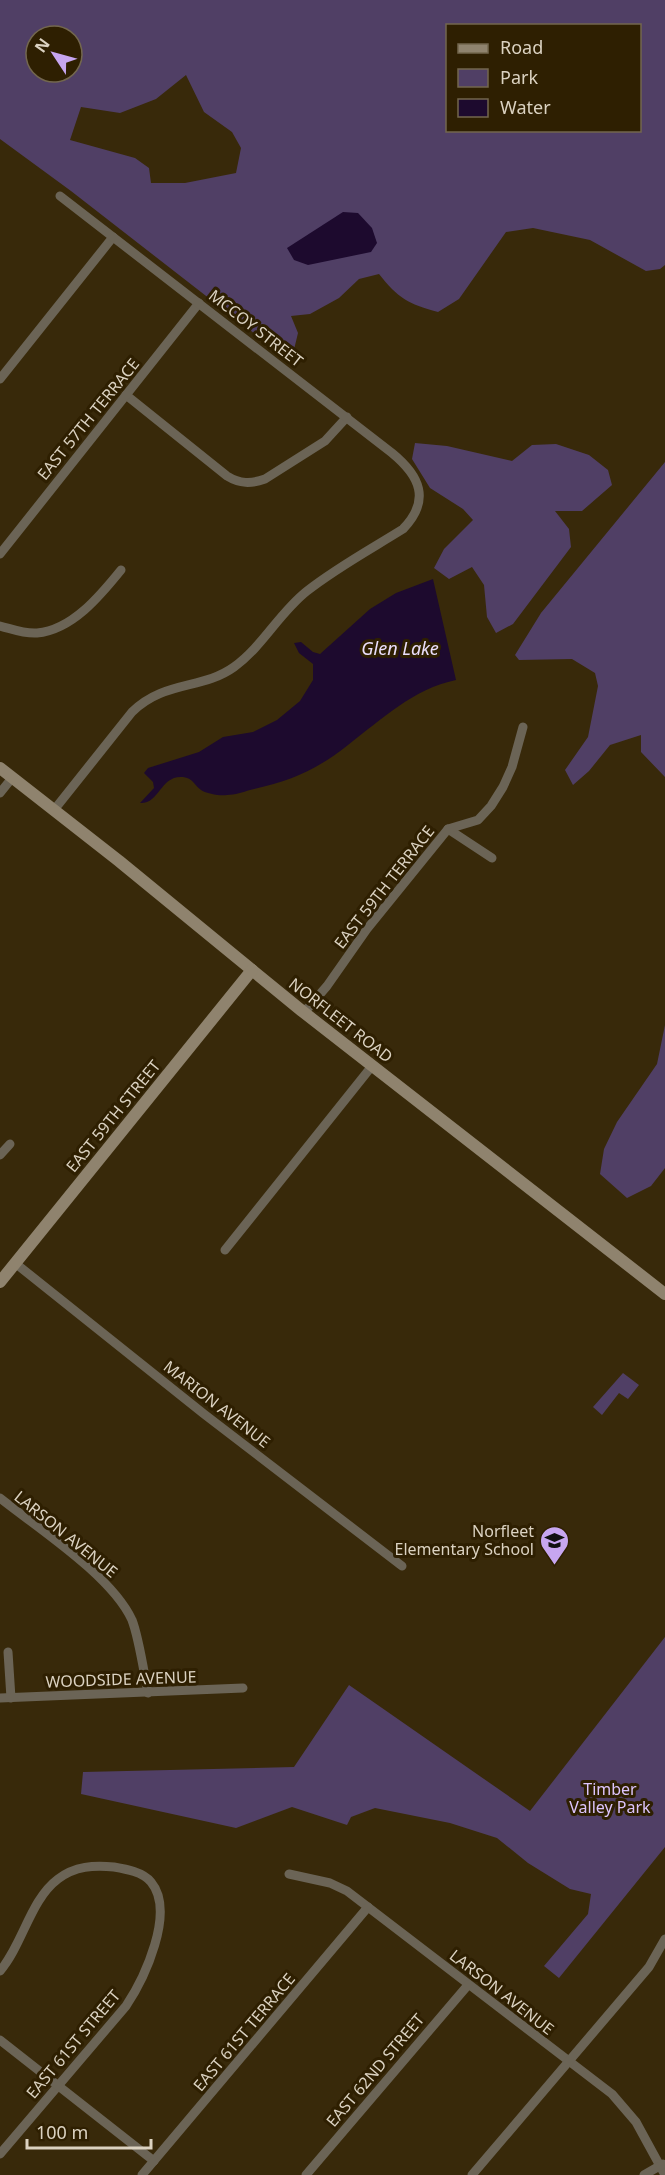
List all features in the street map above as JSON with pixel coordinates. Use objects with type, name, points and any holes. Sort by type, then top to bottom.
[{"type":"street","name":"MCCOY STREET","points":[[54,810],[142,702],[161,691],[221,674],[234,667],[250,654],[286,611],[307,591],[403,529],[417,510],[419,495],[419,487],[414,474],[407,465],[60,196]]},
{"type":"street","points":[[0,379],[113,237]]},
{"type":"street","name":"EAST 57TH TERRACE","points":[[0,554],[199,303]]},
{"type":"street","points":[[126,395],[227,476],[243,483],[255,483],[265,479],[325,441],[347,417]]},
{"type":"street","points":[[0,626],[24,633],[51,631],[88,607],[121,570]]},
{"type":"street","name":"EAST 59TH TERRACE","points":[[302,1011],[308,1008],[327,986],[367,929],[448,829],[477,819],[491,806],[512,767],[523,727]]},
{"type":"street","name":"NORFLEET ROAD","points":[[0,768],[119,861],[302,1011],[664,1290]]},
{"type":"street","points":[[0,793],[12,778]]},
{"type":"street","points":[[448,829],[492,858]]},
{"type":"street","name":"EAST 59TH STREET","points":[[0,1282],[252,970]]},
{"type":"street","points":[[225,1250],[372,1066]]},
{"type":"street","points":[[0,1155],[10,1144]]},
{"type":"street","name":"MARION AVENUE","points":[[15,1263],[204,1414],[402,1566]]},
{"type":"street","name":"LARSON AVENUE","points":[[0,1498],[93,1572],[115,1593],[132,1621],[148,1693]]},
{"type":"street","points":[[8,1652],[11,1698]]},
{"type":"street","name":"WOODSIDE AVENUE","points":[[0,1698],[243,1688]]},
{"type":"street","name":"EAST 61ST STREET","points":[[0,1971],[21,1938],[40,1898],[59,1878],[77,1868],[99,1865],[124,1868],[145,1877],[152,1883],[160,1909],[156,1941],[139,1987],[126,2006],[0,2154]]},
{"type":"street","name":"LARSON AVENUE","points":[[289,1874],[330,1883],[346,1891],[612,2094],[636,2122],[662,2164],[664,2175]]},
{"type":"street","name":"EAST 61ST TERRACE","points":[[142,2175],[368,1907]]},
{"type":"street","points":[[472,2175],[649,1967],[665,1939]]},
{"type":"street","name":"EAST 62ND STREET","points":[[306,2175],[468,1985]]},
{"type":"street","points":[[0,2040],[154,2161]]},
{"type":"street","points":[[644,2175],[662,2164]]},
{"type":"green space","points":[[0,0],[665,0],[665,265],[660,269],[646,271],[590,240],[533,228],[506,232],[459,299],[438,312],[404,299],[379,274],[359,279],[339,298],[310,314],[291,316],[298,333],[291,362],[71,191],[0,139]],"holes":[[[186,75],[204,112],[232,132],[241,148],[236,173],[185,183],[151,183],[149,168],[135,158],[70,140],[81,107],[120,113],[156,99]]]},
{"type":"green space","points":[[415,443],[447,446],[512,461],[532,445],[556,444],[589,455],[608,470],[612,485],[582,511],[555,511],[569,529],[571,547],[513,624],[496,633],[487,617],[484,585],[472,567],[449,579],[434,568],[444,549],[473,520],[463,509],[430,488],[412,459]]},
{"type":"green space","points":[[665,462],[665,777],[641,752],[641,735],[610,745],[589,771],[573,785],[565,770],[588,737],[598,686],[595,673],[572,659],[519,660],[515,655],[541,613]]},
{"type":"green space","points":[[665,1025],[665,1168],[651,1186],[627,1198],[600,1174],[604,1149],[617,1122],[657,1064]]},
{"type":"green space","points":[[623,1373],[639,1385],[628,1399],[619,1393],[602,1415],[593,1407]]},
{"type":"green space","name":"Timber Valley Park","points":[[665,1637],[665,1847],[559,1978],[544,1966],[588,1914],[591,1894],[570,1889],[528,1863],[497,1838],[450,1823],[375,1808],[351,1817],[347,1825],[292,1807],[236,1828],[81,1794],[83,1772],[294,1767],[349,1685],[530,1811]]},
{"type":"water","points":[[343,212],[358,213],[372,228],[377,243],[371,252],[308,265],[294,260],[287,248]]},
{"type":"water","name":"Glen Lake","points":[[433,579],[456,680],[440,684],[412,698],[324,762],[290,779],[233,795],[224,795],[204,791],[186,778],[175,778],[169,780],[152,799],[140,803],[154,788],[153,782],[144,773],[148,768],[199,752],[223,737],[253,732],[277,720],[300,701],[313,680],[313,664],[299,653],[294,643],[301,642],[313,652],[320,654],[370,609],[396,593]]},
{"type":"place","name":"Norfleet Elementary School","points":[[555,1566]]}]
